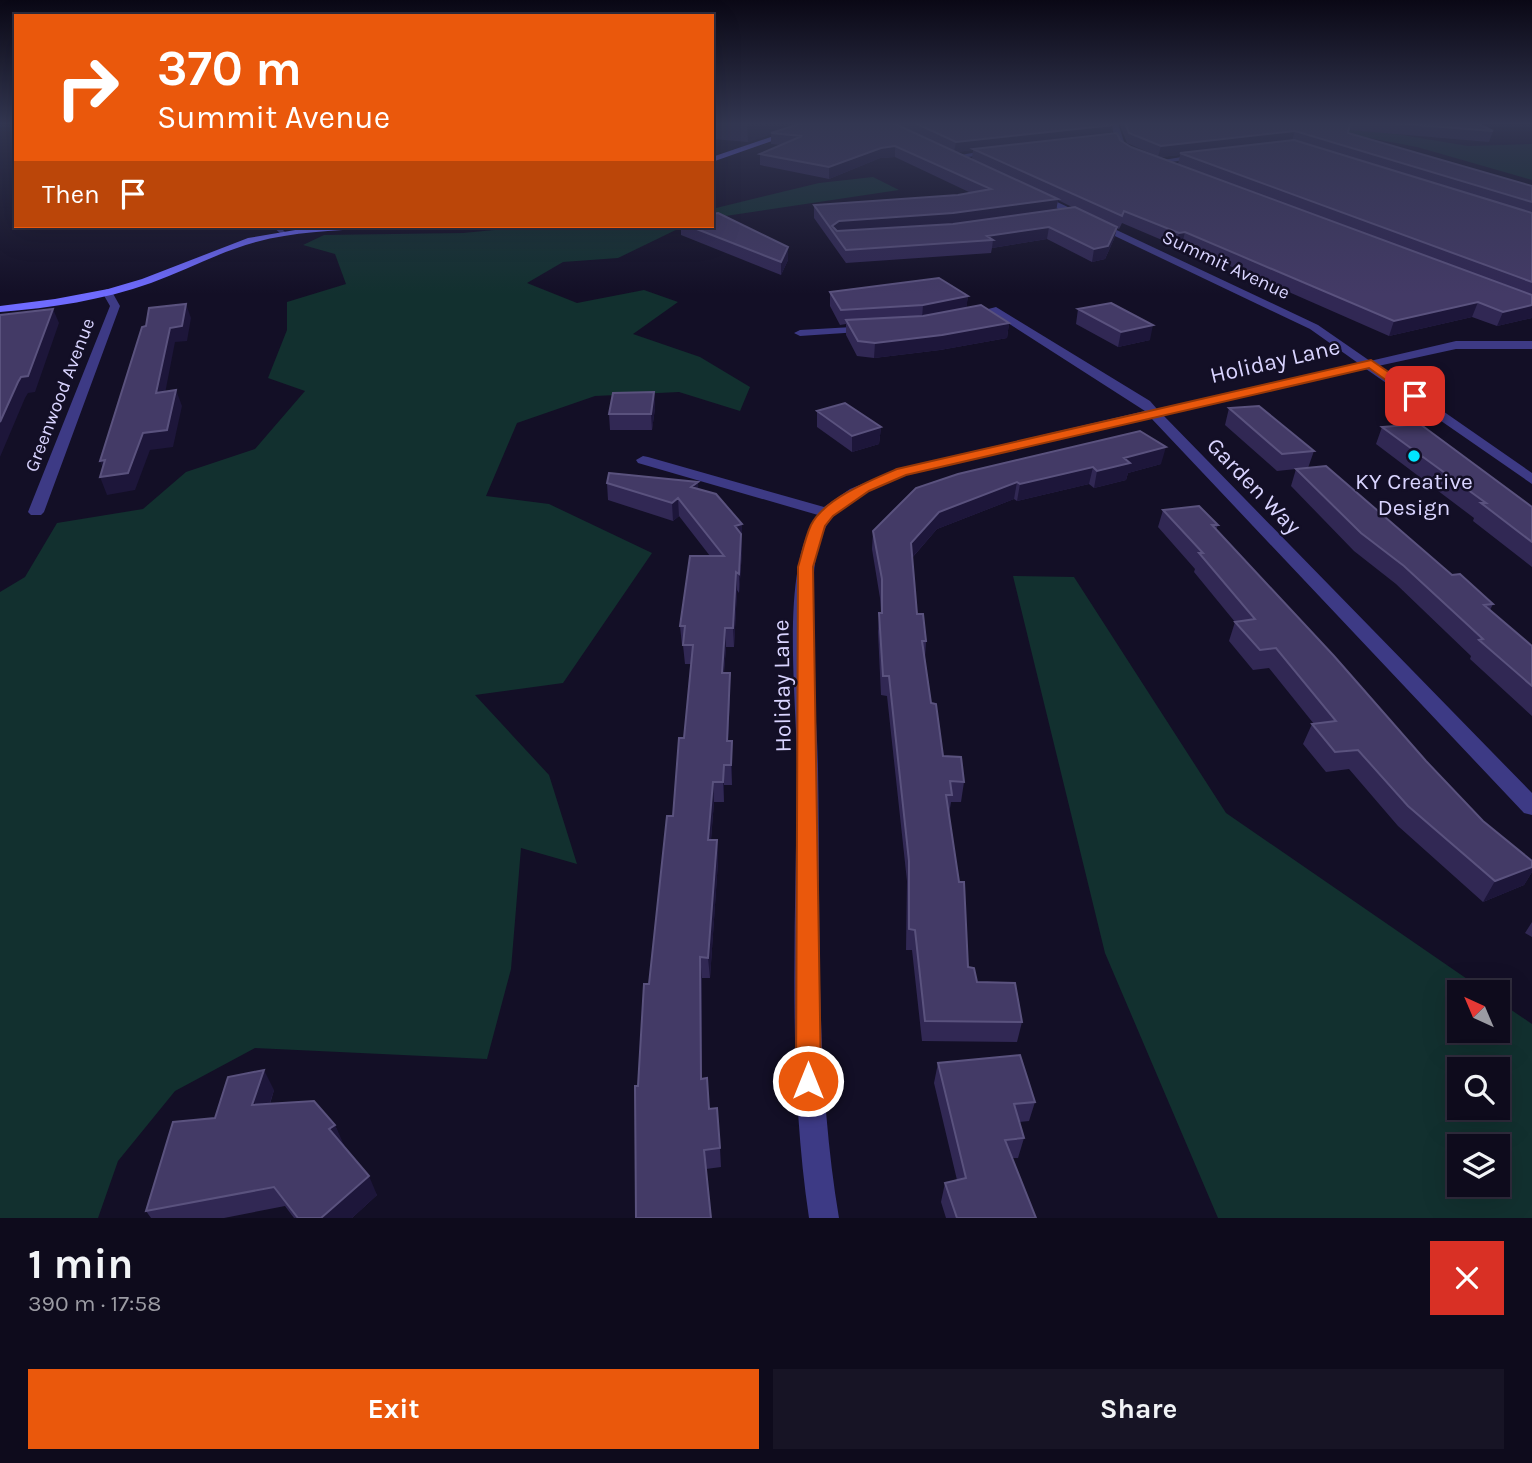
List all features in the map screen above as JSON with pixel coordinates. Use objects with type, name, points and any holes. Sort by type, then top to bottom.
[{"type":"main road","points":[[0,309],[107,292],[147,280],[279,229],[310,228]]},
{"type":"street","name":"Summit Avenue","points":[[1025,190],[1314,327],[1371,364],[1532,480]]},
{"type":"street","points":[[1056,216],[1076,214]]},
{"type":"street","name":"Greenwood Avenue","points":[[36,512],[115,306],[107,292]]},
{"type":"street","name":"Garden Way","points":[[950,319],[996,310],[1145,404],[1532,807]]},
{"type":"street","points":[[800,333],[886,329]]},
{"type":"street","name":"Holiday Lane","points":[[824,1218],[808,1096],[808,765],[804,635],[806,567],[818,525],[828,513],[864,488],[902,472],[1456,345],[1532,345]]},
{"type":"street","points":[[643,460],[828,513]]},
{"type":"green space","points":[[879,180],[899,190],[714,218],[714,209],[819,183]]},
{"type":"green space","points":[[515,228],[680,228],[618,258],[563,262],[527,283],[577,303],[644,290],[678,302],[633,334],[700,357],[750,387],[740,411],[679,392],[595,396],[517,423],[486,496],[549,504],[652,553],[563,683],[475,695],[549,775],[577,864],[521,848],[511,969],[487,1059],[255,1048],[175,1091],[118,1161],[98,1218],[0,1218],[0,592],[25,577],[57,523],[143,509],[186,472],[255,449],[305,391],[268,378],[287,330],[287,302],[346,284],[335,254],[303,245],[324,235],[463,233]]},
{"type":"green space","points":[[1013,576],[1074,577],[1226,813],[1469,980],[1447,980],[1447,1043],[1510,1043],[1510,1009],[1532,1024],[1532,1218],[1218,1218],[1105,953]]},
{"type":"building","points":[[971,180],[1016,180],[1058,199],[953,213],[839,221],[832,226],[837,231],[953,224],[1075,207],[1117,227],[1108,246],[1094,249],[1049,227],[987,236],[993,240],[846,250],[814,205],[958,195],[991,189]]},
{"type":"building","points":[[1042,180],[1220,180],[1532,295],[1532,305],[1503,312],[1478,302],[1394,321],[1185,232],[1179,233],[1124,211],[1122,216]]},
{"type":"building","points":[[1253,180],[1424,180],[1532,213],[1532,282]]},
{"type":"building","points":[[1458,180],[1511,180],[1532,186],[1532,202]]},
{"type":"building","points":[[718,213],[788,247],[781,262],[694,228],[714,228],[714,214]]},
{"type":"building","points":[[939,278],[968,296],[923,305],[841,310],[830,292]]},
{"type":"building","points":[[1111,303],[1153,325],[1121,332],[1078,309]]},
{"type":"building","points":[[186,304],[182,326],[170,328],[156,393],[176,390],[167,430],[143,433],[128,473],[100,477],[105,460],[100,461],[142,327],[146,326],[149,308]]},
{"type":"building","points":[[981,305],[1009,323],[875,343],[858,341],[846,320],[923,316]]},
{"type":"building","points":[[53,309],[28,376],[21,377],[0,422],[0,315]]},
{"type":"building","points":[[654,392],[651,414],[609,414],[613,393]]},
{"type":"building","points":[[845,403],[881,427],[852,436],[817,411]]},
{"type":"building","points":[[1259,406],[1314,451],[1282,454],[1229,408]]},
{"type":"building","points":[[1420,424],[1532,507],[1532,542],[1481,503],[1486,503],[1382,427]]},
{"type":"building","points":[[1140,431],[1166,447],[1124,458],[1130,463],[1097,471],[1093,467],[1020,484],[1017,482],[939,512],[911,543],[917,614],[923,614],[926,641],[922,641],[931,703],[936,704],[943,756],[961,757],[964,782],[950,781],[952,795],[946,795],[959,882],[964,882],[968,967],[974,968],[977,982],[1015,983],[1022,1022],[925,1021],[915,930],[909,929],[909,861],[889,676],[883,676],[879,613],[882,613],[882,579],[873,531],[916,488],[958,474]]},
{"type":"building","points":[[1326,466],[1452,575],[1460,574],[1493,604],[1484,605],[1532,646],[1532,686],[1479,640],[1483,639],[1404,566],[1361,533],[1296,469]]},
{"type":"building","points":[[609,473],[698,482],[691,487],[716,494],[742,524],[735,526],[741,534],[739,574],[736,572],[733,628],[725,628],[722,673],[730,673],[727,741],[732,741],[731,765],[724,765],[723,782],[713,782],[708,840],[717,840],[708,958],[700,957],[701,1079],[707,1078],[709,1109],[717,1108],[720,1148],[704,1150],[711,1218],[636,1218],[635,1086],[638,1086],[644,984],[649,984],[667,816],[673,816],[679,738],[684,738],[693,645],[683,645],[685,626],[680,626],[690,556],[724,556],[678,498],[672,503],[607,483]]},
{"type":"building","points":[[1199,506],[1218,525],[1212,525],[1334,656],[1426,761],[1483,821],[1532,861],[1532,867],[1495,881],[1408,806],[1358,750],[1335,752],[1312,724],[1336,721],[1276,648],[1260,650],[1235,622],[1255,619],[1199,553],[1203,553],[1163,510]]},
{"type":"building","points":[[1020,1055],[1035,1102],[1014,1104],[1024,1138],[1005,1140],[1036,1218],[957,1218],[945,1183],[966,1178],[938,1063]]},
{"type":"building","points":[[264,1070],[252,1105],[314,1101],[335,1125],[329,1129],[369,1176],[321,1218],[298,1218],[274,1187],[146,1211],[173,1122],[215,1118],[228,1077]]},
{"type":"place","name":"KY Creative Design","points":[[1414,456]]},
{"type":"route","points":[[808,1081],[808,737],[804,635],[806,567],[818,525],[828,513],[879,480],[938,462],[1371,364],[1415,396]]}]
